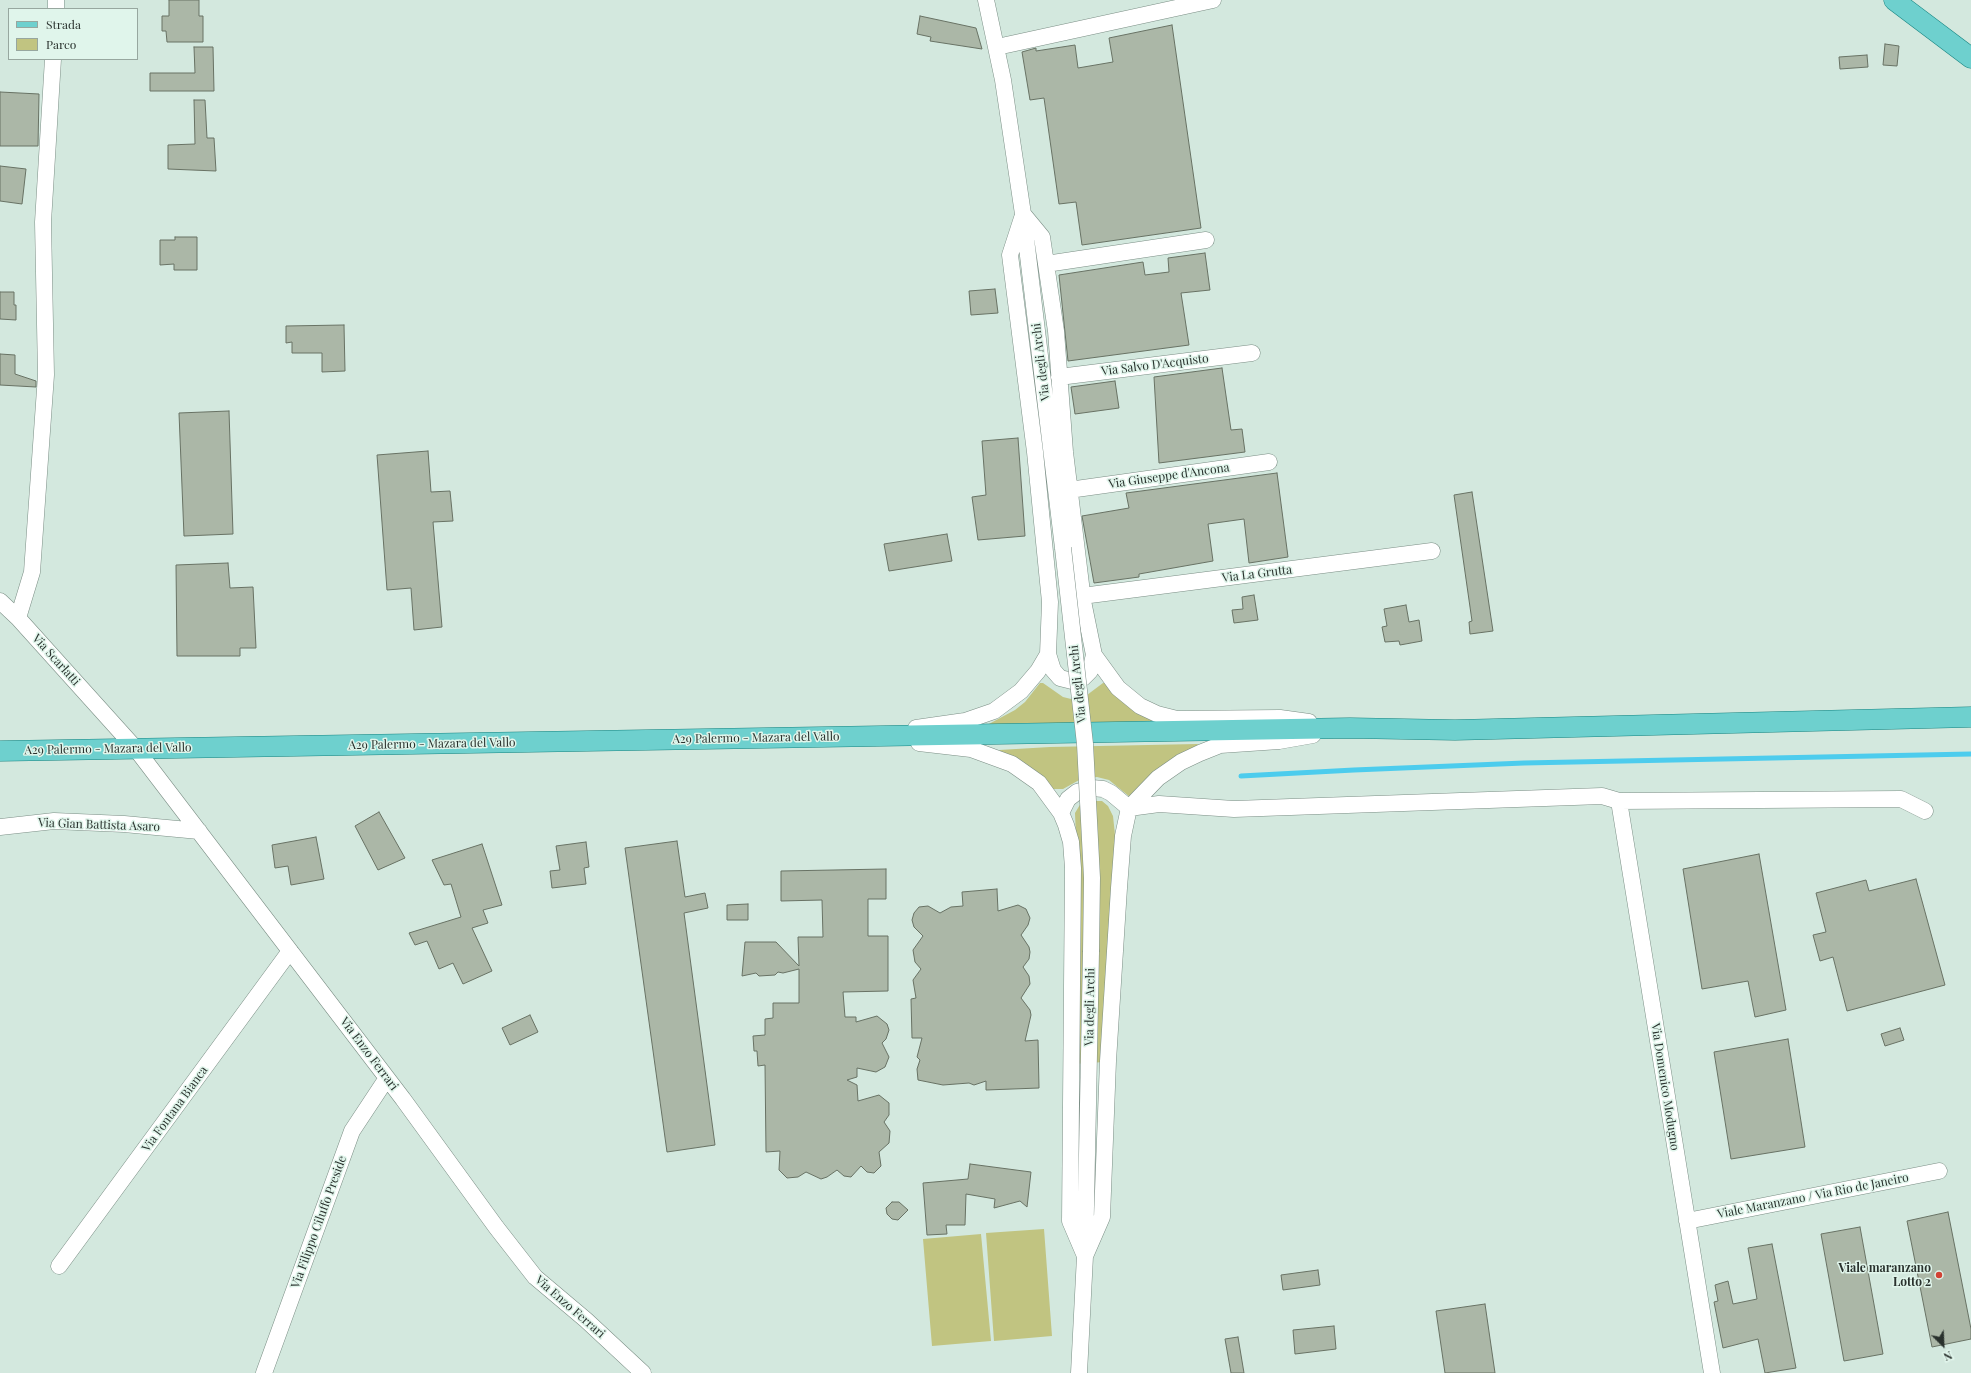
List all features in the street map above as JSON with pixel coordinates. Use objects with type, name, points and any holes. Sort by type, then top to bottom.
[{"type":"main road","points":[[1894,0],[1971,58]]},
{"type":"main road","name":"A29 Palermo - Mazara del Vallo","points":[[0,751],[1350,728],[1455,730],[1971,717]]},
{"type":"street","name":"Via degli Archi","points":[[986,0],[997,46],[1023,214],[1085,744],[1092,878],[1085,1256],[1079,1373]]},
{"type":"street","points":[[997,46],[1213,0]]},
{"type":"street","points":[[18,618],[32,572],[46,375],[43,222],[53,60]]},
{"type":"street","points":[[1023,214],[1042,237],[1056,331],[1069,490],[1082,596],[1089,637],[1094,654],[1118,688],[1140,706],[1157,714],[1177,719],[1280,718],[1350,728]]},
{"type":"street","points":[[1023,214],[1010,255],[1035,452],[1050,602],[1048,654],[1052,670],[1060,678],[1072,681],[1083,678],[1090,671],[1094,654]]},
{"type":"street","points":[[1046,264],[1206,240]]},
{"type":"street","name":"Via Salvo D'Acquisto","points":[[1059,377],[1252,353]]},
{"type":"street","name":"Via Giuseppe d'Ancona","points":[[1069,490],[1269,462]]},
{"type":"street","name":"Via La Grutta","points":[[1082,596],[1432,551]]},
{"type":"street","name":"Via Scarlatti","points":[[0,601],[18,618],[110,720]]},
{"type":"street","points":[[864,736],[965,721],[994,711],[1021,691],[1038,671],[1048,654]]},
{"type":"street","name":"Via Enzo Ferrari","points":[[110,720],[136,749],[199,831],[387,1078],[496,1227],[535,1277],[586,1320],[643,1373]]},
{"type":"street","points":[[1085,1256],[1102,1217],[1108,1061],[1119,888],[1123,836],[1129,808],[1158,778],[1181,762],[1220,745],[1279,741],[1350,728]]},
{"type":"street","points":[[864,736],[972,749],[991,755],[1012,764],[1039,783],[1062,813],[1071,842],[1072,868],[1070,1221],[1085,1256]]},
{"type":"street","points":[[1062,813],[1068,799],[1077,792],[1092,788],[1103,789],[1111,793],[1129,808],[1159,804],[1234,809],[1602,796],[1619,801],[1901,799],[1925,811]]},
{"type":"street","name":"Via Domenico Modugno","points":[[1619,801],[1712,1373]]},
{"type":"street","name":"Via Gian Battista Asaro","points":[[0,827],[54,821],[124,824],[199,831]]},
{"type":"street","name":"Via Fontana Bianca","points":[[60,1266],[290,951]]},
{"type":"street","name":"Via Filippo Ciluffo Preside","points":[[264,1373],[352,1131],[387,1078]]},
{"type":"street","name":"Viale Maranzano / Via Rio de Janeiro","points":[[1687,1221],[1939,1171]]},
{"type":"green space","points":[[1040,683],[1043,683],[1063,697],[1071,699],[1083,698],[1103,683],[1106,683],[1161,722],[987,725],[1015,710],[1025,702]]},
{"type":"green space","points":[[1197,744],[1200,746],[1130,797],[1109,780],[1097,777],[1081,779],[1063,789],[1052,789],[999,750],[1050,747]]},
{"type":"green space","points":[[1102,801],[1108,806],[1113,816],[1116,844],[1104,1062],[1075,1064],[1078,886],[1075,813],[1081,803]]},
{"type":"green space","points":[[1044,1229],[1052,1336],[994,1341],[986,1233]]},
{"type":"green space","points":[[981,1234],[991,1341],[932,1346],[923,1239]]},
{"type":"building","points":[[169,0],[199,0],[199,16],[203,16],[203,42],[167,42],[166,31],[162,31],[162,16],[169,16]]},
{"type":"building","points":[[920,16],[976,28],[982,49],[930,41],[931,37],[917,34]]},
{"type":"building","points":[[1172,25],[1201,228],[1082,245],[1076,202],[1059,204],[1044,98],[1030,100],[1022,52],[1036,48],[1036,51],[1075,45],[1078,68],[1113,62],[1109,38]]},
{"type":"building","points":[[1885,44],[1899,46],[1897,66],[1883,65]]},
{"type":"building","points":[[194,47],[213,47],[214,91],[150,91],[150,73],[195,73]]},
{"type":"building","points":[[1867,55],[1868,67],[1840,69],[1839,57]]},
{"type":"building","points":[[0,92],[39,94],[38,146],[0,146]]},
{"type":"building","points":[[194,100],[205,100],[207,138],[214,138],[216,171],[168,169],[168,145],[195,144]]},
{"type":"building","points":[[0,166],[26,169],[22,204],[0,201]]},
{"type":"building","points":[[175,237],[197,237],[197,270],[174,270],[174,264],[160,265],[160,240],[175,240]]},
{"type":"building","points":[[1205,253],[1210,290],[1181,293],[1189,345],[1068,361],[1059,275],[1143,262],[1145,275],[1169,272],[1168,258]]},
{"type":"building","points":[[995,289],[998,313],[971,315],[969,291]]},
{"type":"building","points":[[0,292],[14,292],[16,320],[0,319]]},
{"type":"building","points":[[344,325],[345,371],[322,372],[322,353],[292,353],[292,342],[286,343],[286,326]]},
{"type":"building","points":[[0,354],[15,355],[15,374],[36,381],[36,387],[0,385]]},
{"type":"building","points":[[1222,368],[1231,430],[1242,429],[1245,452],[1159,463],[1154,377]]},
{"type":"building","points":[[1115,381],[1119,408],[1075,414],[1071,387]]},
{"type":"building","points":[[229,411],[233,534],[184,536],[179,413]]},
{"type":"building","points":[[1018,438],[1025,536],[978,540],[972,497],[986,495],[982,441]]},
{"type":"building","points":[[428,451],[431,492],[450,491],[453,521],[433,522],[442,627],[414,630],[411,588],[387,590],[377,455]]},
{"type":"building","points":[[1277,473],[1288,557],[1249,563],[1244,519],[1208,524],[1213,561],[1139,574],[1139,577],[1094,583],[1082,516],[1129,508],[1126,493]]},
{"type":"building","points":[[1472,492],[1493,631],[1470,634],[1469,622],[1472,621],[1454,495]]},
{"type":"building","points":[[947,534],[952,561],[889,571],[884,544]]},
{"type":"building","points":[[228,563],[230,588],[253,587],[256,648],[240,648],[240,656],[177,656],[176,565]]},
{"type":"building","points":[[1254,595],[1258,620],[1234,623],[1232,610],[1243,609],[1242,597]]},
{"type":"building","points":[[1406,605],[1409,622],[1419,620],[1422,641],[1400,645],[1399,641],[1385,642],[1382,627],[1387,626],[1384,609]]},
{"type":"building","points":[[379,812],[405,858],[378,870],[355,826]]},
{"type":"building","points":[[316,837],[324,879],[291,885],[288,866],[275,868],[272,845]]},
{"type":"building","points":[[677,841],[685,897],[705,893],[708,908],[684,913],[715,1145],[667,1152],[625,848]]},
{"type":"building","points":[[586,842],[589,867],[584,868],[586,884],[552,888],[550,871],[560,870],[556,846]]},
{"type":"building","points":[[482,844],[502,905],[483,910],[488,923],[472,928],[492,971],[463,984],[453,963],[439,969],[427,941],[415,945],[409,933],[461,917],[451,884],[444,885],[432,860]]},
{"type":"building","points":[[1759,854],[1786,1010],[1755,1017],[1748,981],[1702,989],[1683,869]]},
{"type":"building","points":[[886,869],[886,899],[868,899],[868,936],[888,936],[888,991],[843,992],[845,1017],[856,1017],[856,1022],[877,1016],[887,1024],[889,1030],[886,1039],[882,1043],[889,1057],[885,1067],[876,1072],[857,1068],[857,1077],[847,1080],[857,1085],[858,1101],[879,1095],[889,1103],[889,1115],[884,1122],[890,1131],[889,1143],[879,1152],[881,1166],[874,1173],[867,1172],[861,1166],[851,1177],[844,1176],[837,1170],[821,1179],[806,1172],[798,1177],[787,1178],[779,1170],[780,1151],[766,1152],[765,1065],[758,1066],[757,1051],[754,1051],[753,1036],[765,1035],[765,1019],[773,1018],[773,1003],[799,1003],[799,969],[783,973],[778,972],[775,975],[759,976],[756,973],[742,976],[745,942],[776,942],[799,966],[798,937],[823,937],[822,900],[781,901],[781,871]]},
{"type":"building","points":[[1916,879],[1945,985],[1847,1011],[1833,957],[1820,961],[1813,935],[1826,932],[1816,893],[1866,880],[1869,891]]},
{"type":"building","points":[[997,889],[998,911],[1018,905],[1026,909],[1030,918],[1028,925],[1021,935],[1029,947],[1030,952],[1029,959],[1023,967],[1029,976],[1030,984],[1021,998],[1030,1010],[1031,1015],[1025,1041],[1038,1040],[1039,1088],[986,1090],[986,1081],[974,1085],[969,1083],[943,1085],[918,1080],[917,1069],[920,1060],[917,1057],[922,1038],[912,1038],[911,999],[916,998],[913,980],[921,969],[915,962],[913,950],[923,936],[914,927],[912,920],[914,913],[919,907],[928,906],[940,913],[951,907],[963,906],[962,892]]},
{"type":"building","points":[[748,904],[748,920],[727,920],[727,905]]},
{"type":"building","points":[[530,1015],[538,1032],[510,1045],[502,1028]]},
{"type":"building","points":[[1900,1028],[1904,1040],[1885,1046],[1881,1034]]},
{"type":"building","points":[[1788,1039],[1805,1147],[1731,1159],[1714,1052]]},
{"type":"building","points":[[970,1164],[1031,1172],[1027,1207],[1020,1201],[994,1208],[995,1199],[966,1194],[965,1225],[946,1225],[947,1234],[927,1235],[923,1183],[968,1179]]},
{"type":"building","points":[[892,1202],[899,1202],[908,1210],[898,1220],[892,1219],[887,1214],[886,1208]]},
{"type":"building","name":"Viale maranzano Lotto 2","points":[[1948,1212],[1971,1329],[1971,1339],[1932,1347],[1907,1221]]},
{"type":"building","name":"Viale maranzano Lotto 2","points":[[1860,1227],[1883,1354],[1844,1361],[1821,1234]]},
{"type":"building","points":[[1772,1244],[1796,1368],[1765,1373],[1758,1339],[1723,1348],[1714,1302],[1718,1301],[1715,1285],[1728,1281],[1733,1304],[1757,1299],[1748,1248]]},
{"type":"building","points":[[1318,1270],[1320,1285],[1283,1290],[1281,1275]]},
{"type":"building","points":[[1485,1304],[1495,1373],[1445,1373],[1436,1311]]},
{"type":"building","points":[[1334,1326],[1336,1349],[1295,1354],[1293,1330]]},
{"type":"building","points":[[1238,1337],[1244,1373],[1231,1373],[1225,1339]]},
{"type":"waterway","points":[[1241,776],[1524,763],[1971,754]]},
{"type":"place","name":"Viale maranzano Lotto 2","points":[[1939,1275]]}]
